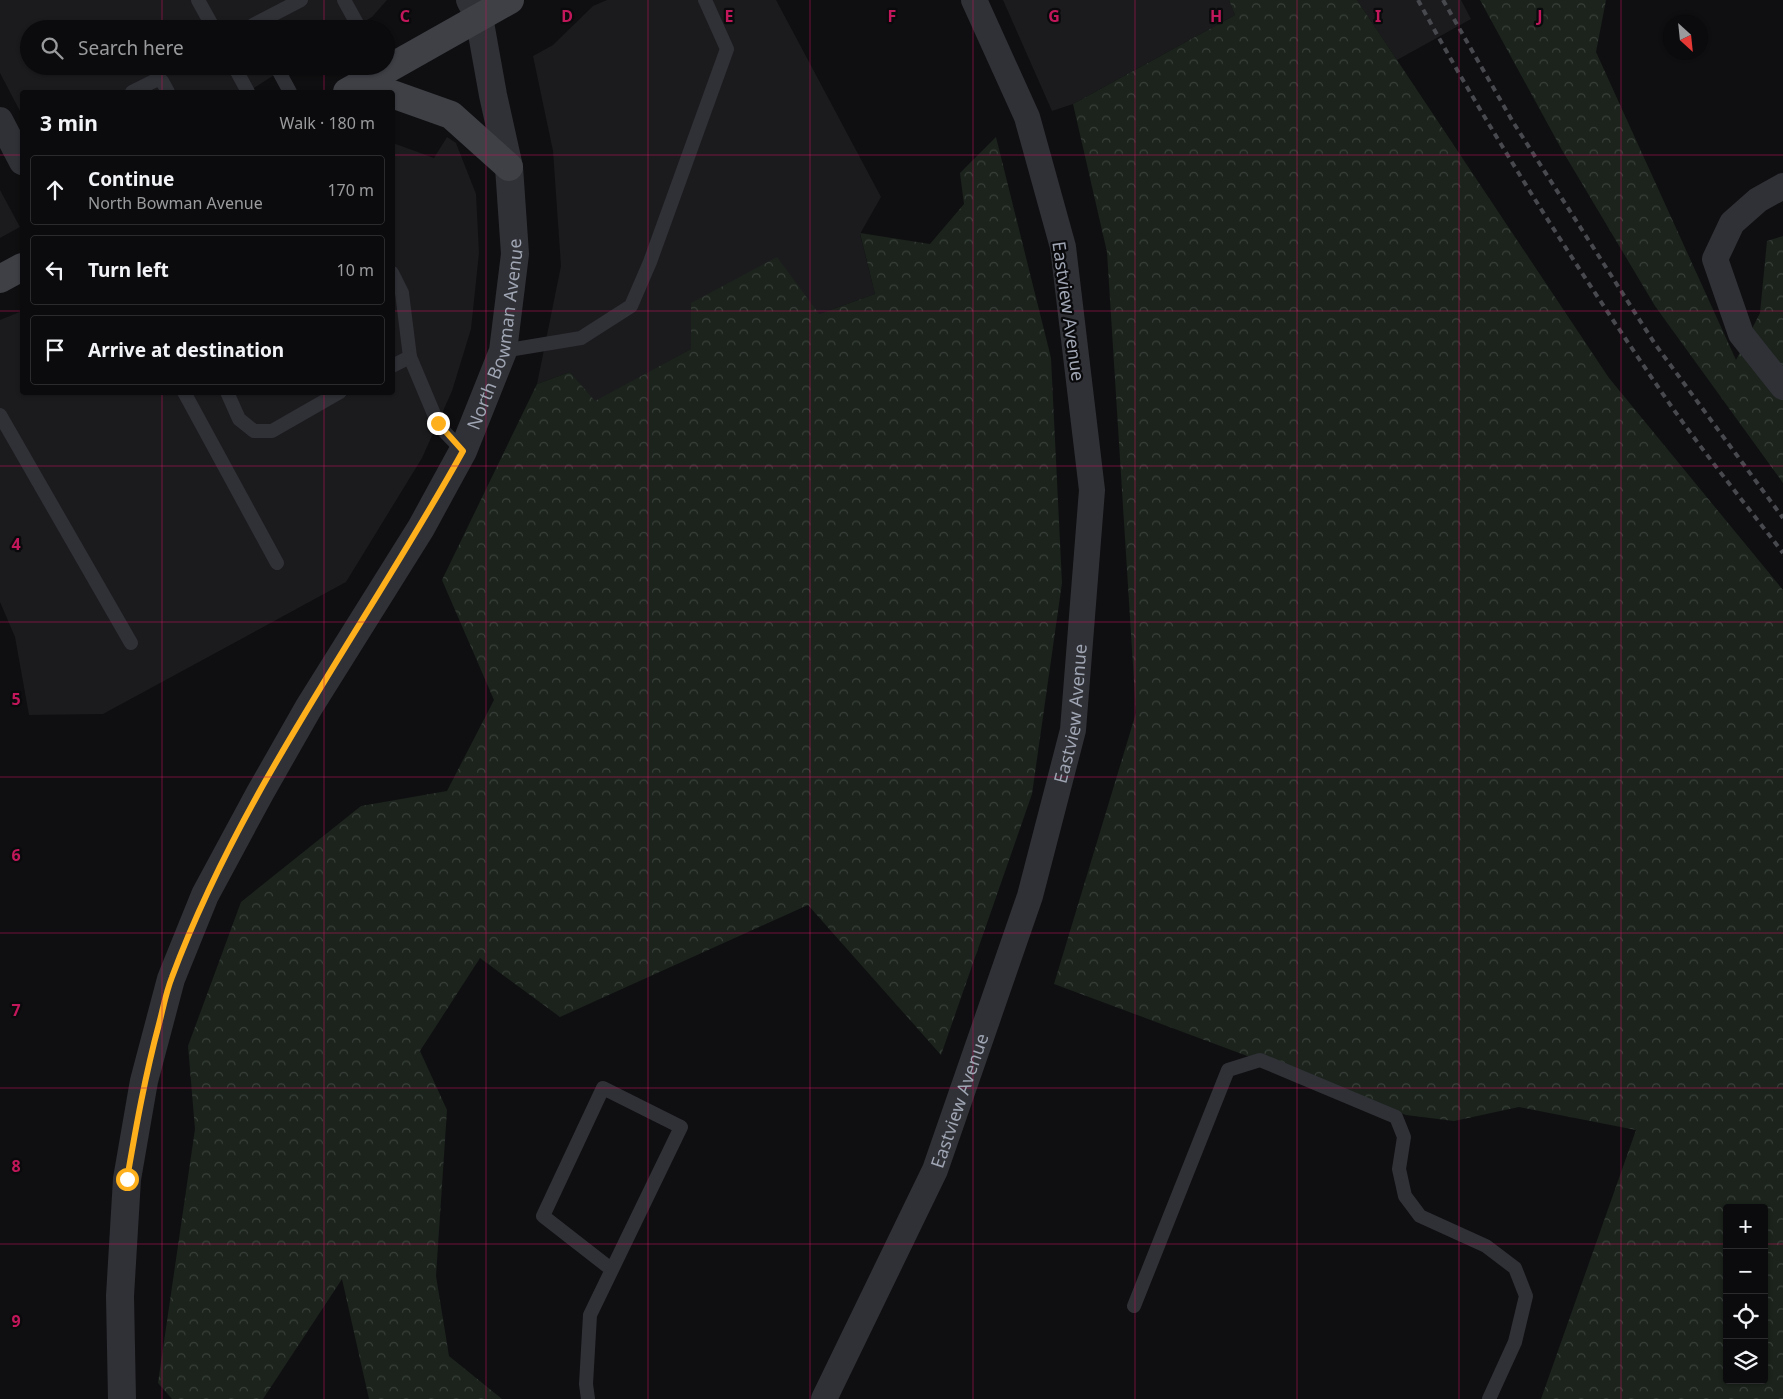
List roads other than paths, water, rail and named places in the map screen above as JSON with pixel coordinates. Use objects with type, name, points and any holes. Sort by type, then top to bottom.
[{"type":"main road","points":[[395,69],[474,8],[510,0]]},
{"type":"main road","points":[[387,75],[375,84],[389,90]]},
{"type":"main road","points":[[395,92],[451,116],[509,167]]},
{"type":"main road","points":[[0,279],[20,268]]},
{"type":"street","name":"Eastview Avenue","points":[[824,1399],[935,1170],[1030,896],[1073,730],[1092,490],[1063,247],[1027,117],[974,0]]},
{"type":"street","name":"North Bowman Avenue","points":[[122,1399],[120,1296],[127,1179],[144,1082],[171,979],[205,895],[260,793],[309,707],[421,528],[463,451],[503,350],[515,254],[509,167],[474,8]]},
{"type":"street","points":[[0,120],[20,153]]},
{"type":"street","points":[[1783,186],[1758,200],[1732,223],[1715,259],[1741,334],[1783,387]]},
{"type":"lane","points":[[198,0],[209,20]]},
{"type":"lane","points":[[263,20],[301,0]]},
{"type":"lane","points":[[344,0],[355,20]]},
{"type":"lane","points":[[503,350],[581,338],[631,306],[650,262],[727,49],[705,0]]},
{"type":"lane","points":[[239,75],[247,90]]},
{"type":"lane","points":[[281,75],[289,90]]},
{"type":"lane","points":[[136,90],[156,80],[162,81],[167,90]]},
{"type":"lane","points":[[395,279],[402,293],[410,358],[439,426],[463,451]]},
{"type":"lane","points":[[395,365],[410,358]]},
{"type":"lane","points":[[186,395],[277,563]]},
{"type":"lane","points":[[228,395],[239,419],[254,431],[272,431],[335,395]]},
{"type":"lane","points":[[0,415],[131,644]]},
{"type":"lane","points":[[1134,1306],[1228,1070],[1260,1060],[1396,1117],[1404,1137],[1399,1169],[1404,1196],[1420,1216],[1486,1246],[1515,1268],[1526,1296],[1515,1342],[1489,1399]]},
{"type":"lane","points":[[588,1399],[586,1384],[590,1315],[610,1269],[680,1127],[603,1088],[543,1216],[610,1269]]},
{"type":"railway","points":[[1418,0],[1506,153],[1601,302],[1709,458],[1783,553]]},
{"type":"railway","points":[[1443,0],[1513,122],[1655,344],[1783,518]]}]
